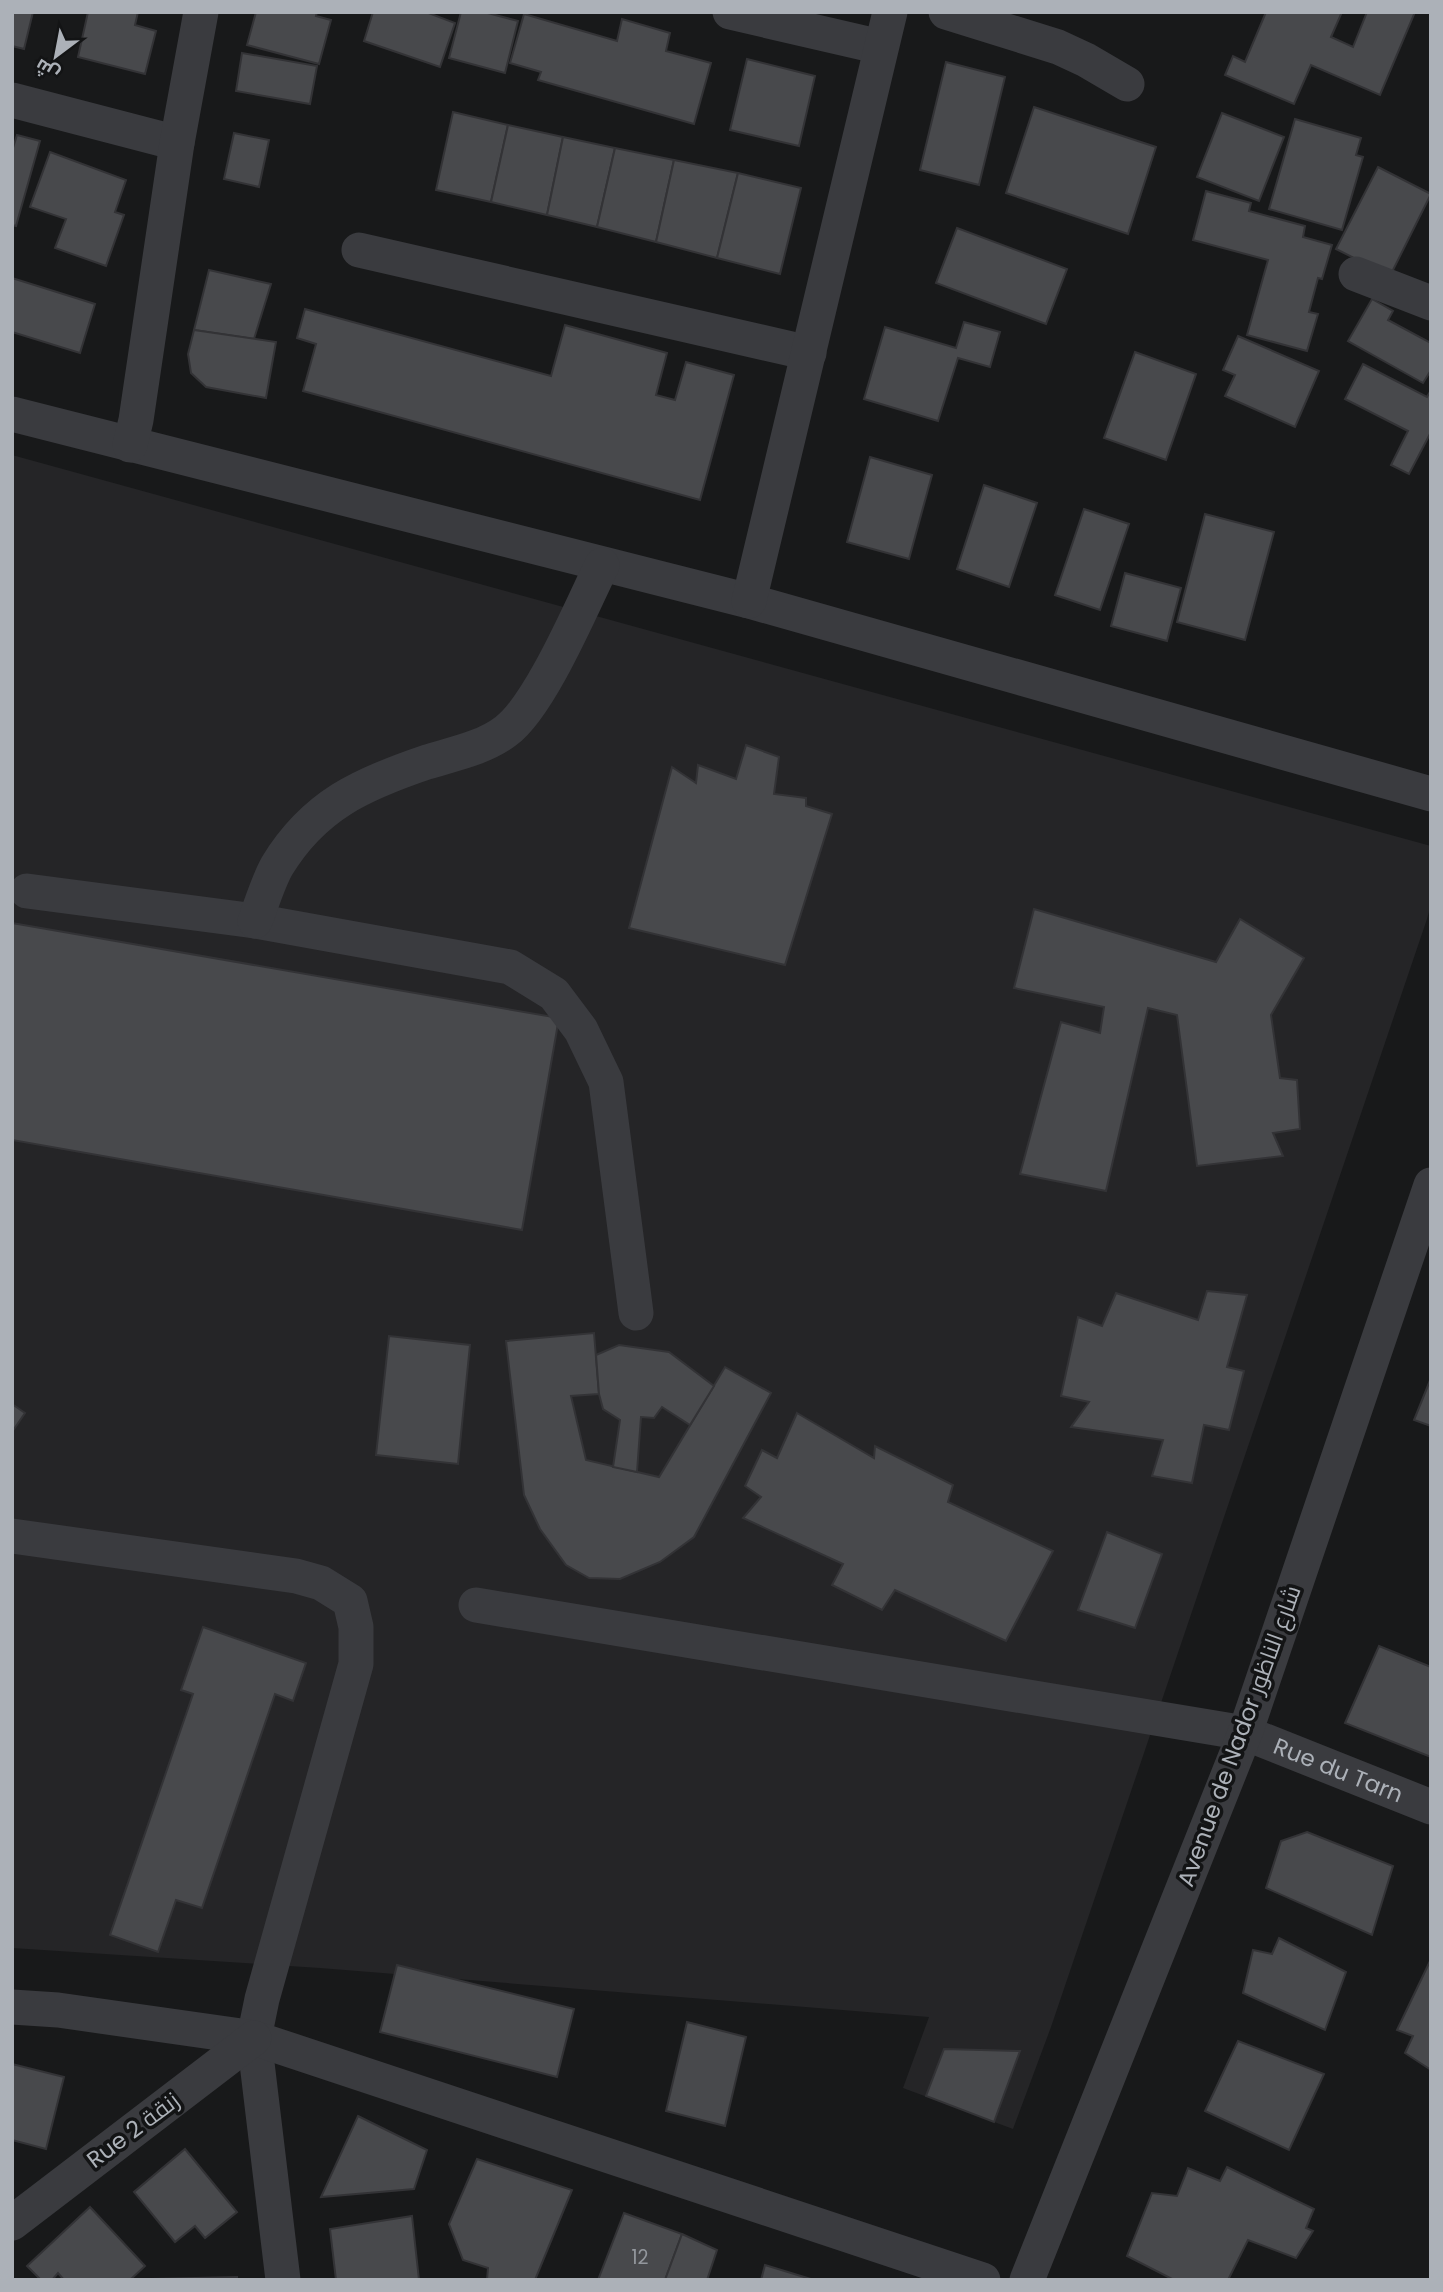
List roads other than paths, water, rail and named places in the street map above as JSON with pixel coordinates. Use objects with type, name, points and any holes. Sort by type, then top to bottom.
[{"type":"street","points":[[130,445],[177,143],[201,12]]},
{"type":"street","points":[[730,12],[881,47]]},
{"type":"street","points":[[749,601],[890,12]]},
{"type":"street","points":[[946,12],[1058,47],[1127,84]]},
{"type":"street","points":[[12,100],[177,143]]},
{"type":"street","points":[[359,250],[809,353]]},
{"type":"street","points":[[1356,274],[1431,303]]},
{"type":"street","points":[[12,414],[749,601],[1431,794]]},
{"type":"street","points":[[256,920],[276,867],[302,832],[336,801],[393,774],[480,745],[507,731],[525,712],[550,669],[602,565]]},
{"type":"street","points":[[27,891],[256,920],[510,967],[554,994],[582,1030],[606,1082],[636,1313]]},
{"type":"street","name":"Avenue de Nador شارع الناظور","points":[[1027,2280],[1245,1732],[1431,1185]]},
{"type":"street","points":[[12,1536],[296,1576],[321,1583],[350,1601],[356,1627],[356,1664],[262,1998],[254,2038],[283,2280]]},
{"type":"street","name":"Rue du Tarn","points":[[476,1605],[1245,1732],[1431,1807]]},
{"type":"street","points":[[12,2007],[58,2010],[254,2038],[983,2280]]},
{"type":"street","name":"Rue 2 زنقة","points":[[12,2223],[254,2038]]}]
